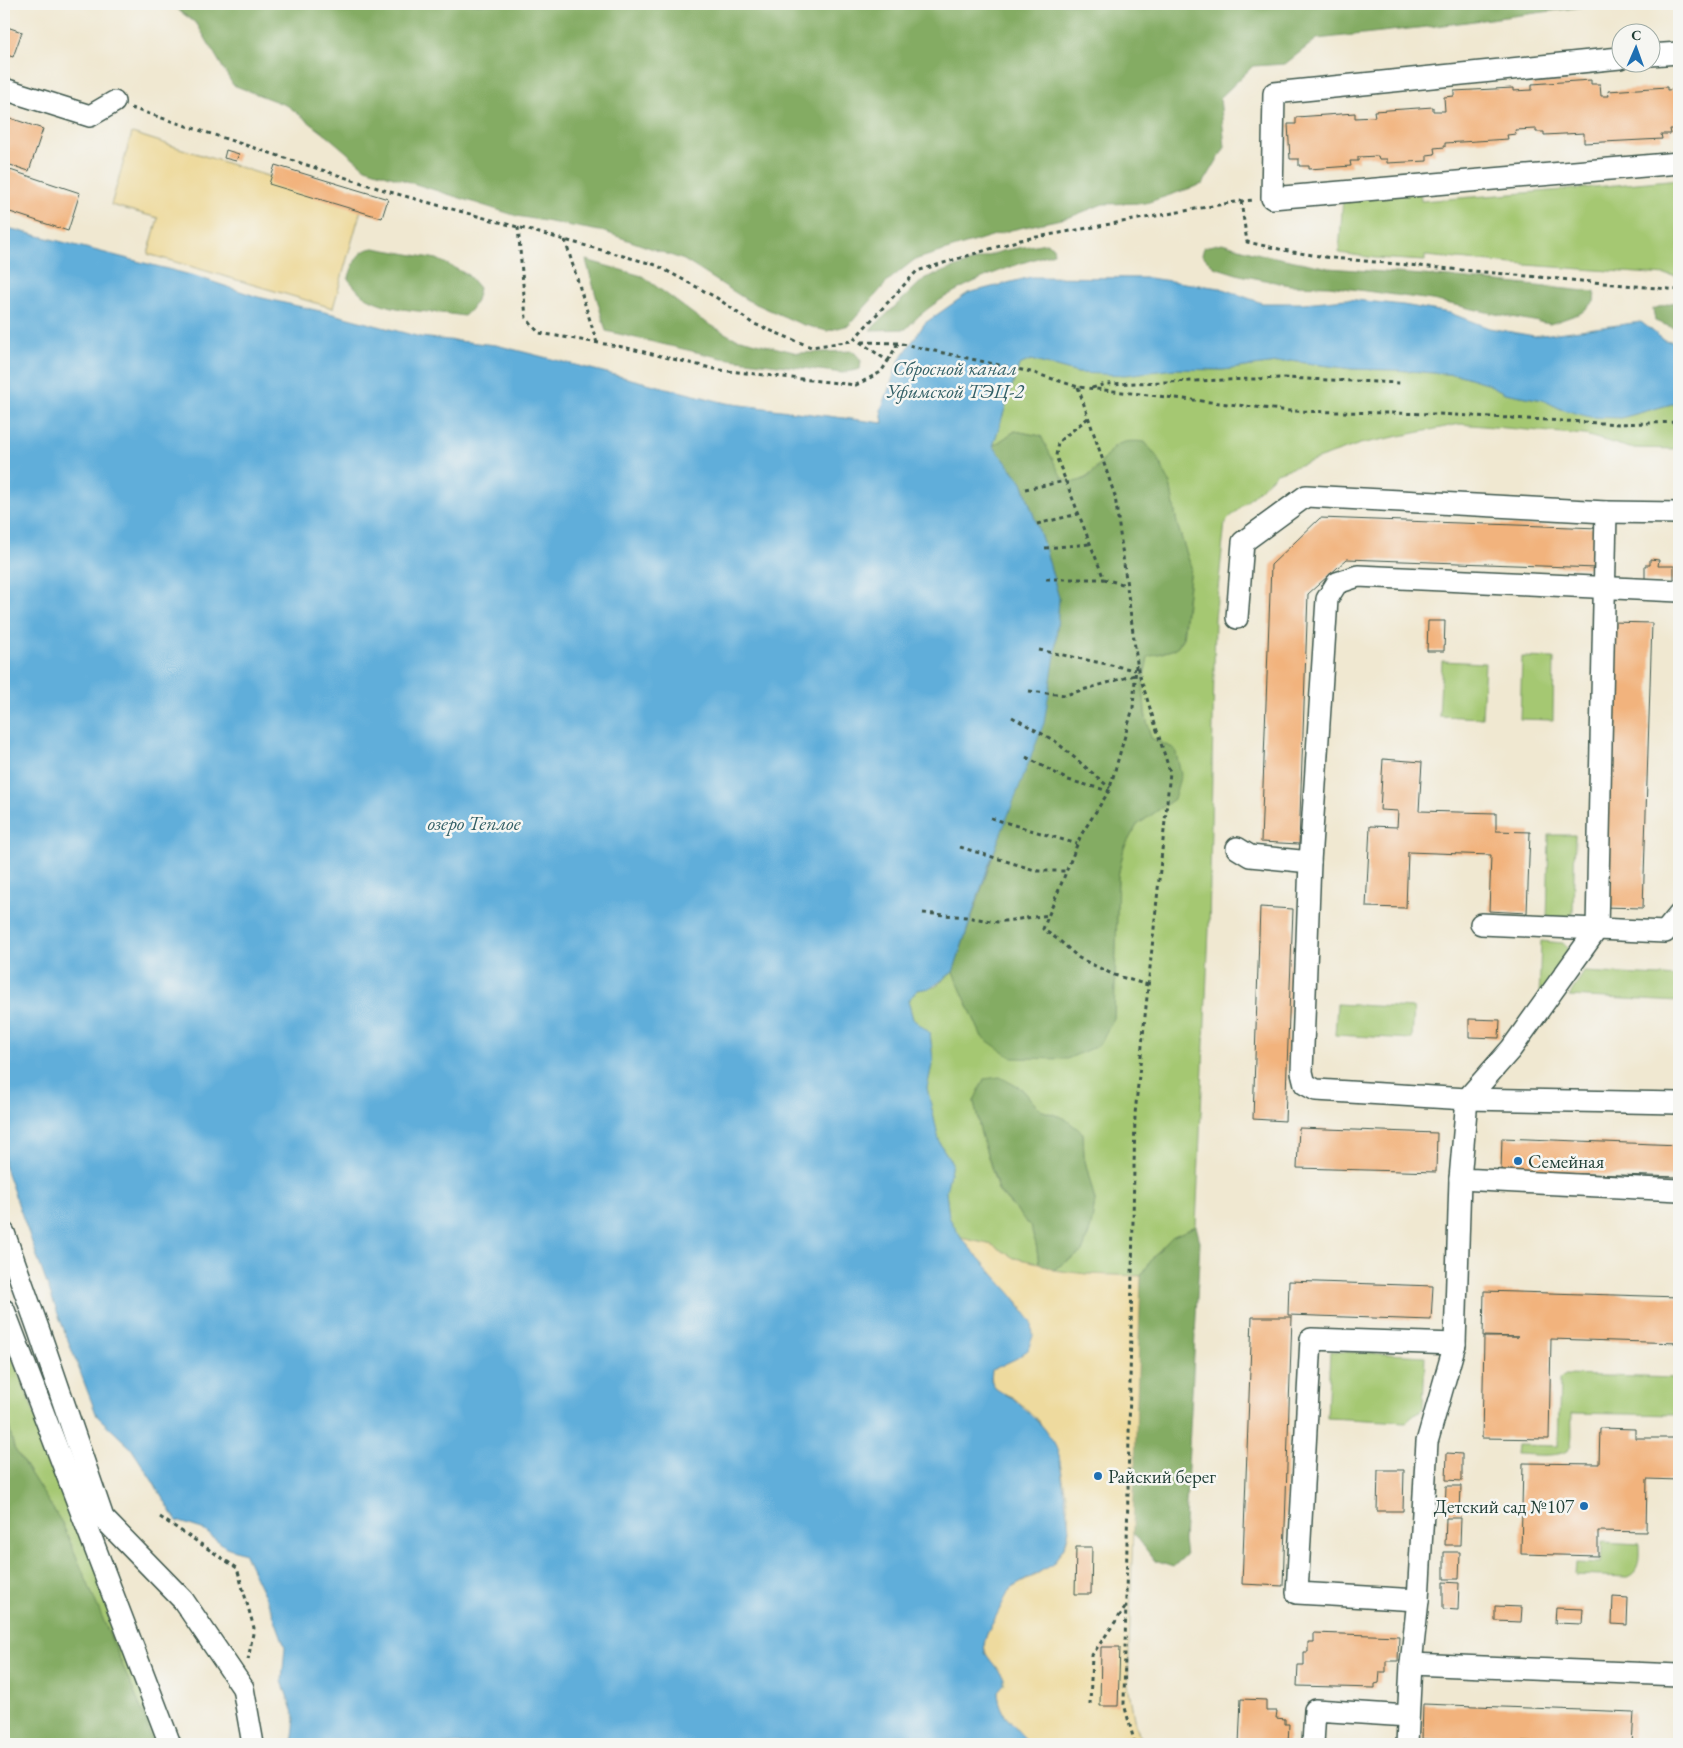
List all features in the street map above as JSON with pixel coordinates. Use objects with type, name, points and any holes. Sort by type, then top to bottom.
[{"type":"street","points":[[1660,54],[1679,52]]},
{"type":"street","points":[[1610,59],[1274,93],[1272,198],[1679,163]]},
{"type":"street","points":[[4,89],[90,116],[114,102]]},
{"type":"street","points":[[1237,618],[1243,542],[1306,496],[1606,512],[1679,513]]},
{"type":"street","points":[[1407,1744],[1427,1442],[1455,1344],[1460,1179],[1467,1099],[1512,1050],[1596,929],[1606,512]]},
{"type":"street","points":[[1679,591],[1358,576],[1337,583],[1326,599],[1310,862],[1302,1072],[1305,1084],[1316,1090],[1467,1099],[1679,1103]]},
{"type":"street","points":[[1237,848],[1250,856],[1310,862]]},
{"type":"street","points":[[1481,924],[1665,932],[1679,915]]},
{"type":"street","points":[[1460,1179],[1679,1190]]},
{"type":"street","points":[[4,1233],[103,1518],[183,1600],[243,1688],[253,1744]]},
{"type":"street","points":[[4,1310],[170,1744]]},
{"type":"street","points":[[1418,1600],[1296,1593],[1311,1339],[1455,1344]]},
{"type":"street","points":[[1411,1664],[1679,1675]]},
{"type":"street","points":[[1313,1744],[1315,1710],[1408,1716]]},
{"type":"path","points":[[114,102],[390,192],[656,265],[717,298],[752,323],[812,347],[852,341],[918,271],[1020,240],[1240,201],[1272,198]]},
{"type":"path","points":[[1240,201],[1247,242],[1293,252],[1332,258],[1679,290]]},
{"type":"path","points":[[518,226],[526,318],[538,333],[623,347],[720,370],[856,384],[881,372],[898,343]]},
{"type":"path","points":[[565,240],[597,343]]},
{"type":"path","points":[[854,338],[888,361]]},
{"type":"path","points":[[862,342],[898,343],[1031,372],[1078,387],[1290,411],[1437,414],[1619,424],[1679,422]]},
{"type":"path","points":[[1089,388],[1106,384],[1283,378],[1400,383]]},
{"type":"path","points":[[1078,387],[1115,496],[1138,670],[1170,772],[1135,1114],[1124,1704],[1135,1744]]},
{"type":"path","points":[[1088,418],[1058,442],[1056,456],[1104,579]]},
{"type":"path","points":[[1025,489],[1066,481]]},
{"type":"path","points":[[1037,524],[1078,514]]},
{"type":"path","points":[[1046,548],[1090,544]]},
{"type":"path","points":[[1046,579],[1104,579],[1126,585]]},
{"type":"path","points":[[1039,650],[1135,673]]},
{"type":"path","points":[[1136,657],[1132,708],[1109,790],[1081,834],[1043,929],[1079,958],[1114,975],[1148,985]]},
{"type":"path","points":[[1029,691],[1065,695],[1135,673]]},
{"type":"path","points":[[1012,717],[1054,741],[1109,790]]},
{"type":"path","points":[[1026,757],[1068,780],[1109,790]]},
{"type":"path","points":[[991,818],[1077,844]]},
{"type":"path","points":[[960,847],[1038,871],[1066,871]]},
{"type":"path","points":[[923,913],[997,922],[1049,914]]},
{"type":"path","points":[[160,1517],[237,1568],[254,1628],[243,1688]]},
{"type":"path","points":[[1090,1705],[1092,1655],[1125,1607]]},
{"type":"green space","points":[[170,4],[1679,4],[1679,6],[1590,6],[1317,39],[1285,64],[1253,66],[1220,98],[1225,147],[1203,184],[1146,203],[1103,204],[1070,217],[1011,230],[914,260],[889,280],[849,325],[827,331],[801,324],[747,300],[684,260],[605,232],[517,216],[365,168],[288,106],[233,85],[197,24]]},
{"type":"green space","points":[[1679,179],[1679,276],[1425,256],[1425,261],[1375,258],[1339,253],[1343,197],[1420,190],[1421,201]]},
{"type":"green space","points":[[1046,243],[1053,247],[1054,253],[1015,265],[974,282],[936,303],[906,329],[870,330],[925,278],[1002,251]]},
{"type":"green space","points":[[1222,243],[1260,254],[1329,268],[1449,277],[1595,292],[1594,302],[1581,313],[1550,324],[1432,300],[1329,286],[1290,285],[1240,275],[1214,267],[1202,255],[1204,247]]},
{"type":"green space","points":[[374,248],[437,259],[468,275],[479,288],[473,307],[464,316],[401,309],[376,302],[364,296],[348,279],[359,255],[368,249]]},
{"type":"green space","points":[[586,260],[642,276],[700,319],[732,337],[798,353],[853,351],[861,360],[860,369],[843,373],[722,358],[606,331]]},
{"type":"green space","points":[[1679,302],[1679,330],[1655,321],[1653,309]]},
{"type":"green space","points":[[1031,360],[1078,373],[1175,369],[1223,370],[1291,361],[1352,369],[1460,375],[1486,383],[1505,393],[1543,400],[1561,409],[1621,418],[1679,402],[1679,449],[1630,448],[1585,435],[1460,424],[1360,444],[1277,473],[1225,522],[1215,619],[1209,929],[1196,1226],[1172,1237],[1154,1256],[1141,1276],[1086,1274],[1053,1270],[1082,1252],[1091,1227],[1095,1201],[1084,1157],[1083,1134],[1064,1118],[1040,1110],[1022,1089],[984,1079],[974,1102],[981,1134],[998,1191],[1030,1226],[1036,1244],[1039,1263],[1014,1258],[992,1245],[961,1238],[949,1217],[946,1192],[952,1163],[940,1144],[927,1088],[933,1060],[930,1033],[913,1019],[908,1000],[917,990],[935,987],[953,972],[982,1037],[1114,1018],[1118,876],[1124,848],[1137,825],[1174,799],[1175,749],[1151,738],[1145,713],[1143,681],[1148,657],[1175,649],[1183,640],[1191,567],[1177,524],[1170,483],[1115,445],[1092,473],[1077,482],[1069,482],[1059,474],[1041,436],[1015,431],[993,446],[1019,365]]},
{"type":"green space","points":[[1015,431],[1041,436],[1062,478],[1073,482],[1088,477],[1116,446],[1132,441],[1145,442],[1157,457],[1170,483],[1177,524],[1191,567],[1182,640],[1175,649],[1148,657],[1143,681],[1145,713],[1151,738],[1175,749],[1181,774],[1174,799],[1137,825],[1124,848],[1118,876],[1114,1018],[1099,1045],[1067,1059],[1012,1058],[982,1037],[953,972],[1008,812],[1055,655],[1059,598],[1045,548],[1022,482],[993,446]]},
{"type":"green space","points":[[1522,657],[1554,658],[1553,720],[1520,719]]},
{"type":"green space","points":[[1442,661],[1485,663],[1482,718],[1439,716]]},
{"type":"green space","points":[[1549,835],[1575,835],[1573,913],[1566,924],[1547,924]]},
{"type":"green space","points":[[1541,941],[1563,943],[1570,950],[1539,999]]},
{"type":"green space","points":[[1584,972],[1679,977],[1679,1002],[1569,996]]},
{"type":"green space","points":[[1337,1004],[1414,1008],[1412,1039],[1335,1035]]},
{"type":"green space","points":[[1000,1077],[1022,1089],[1040,1110],[1064,1118],[1083,1133],[1084,1157],[1095,1201],[1091,1227],[1082,1252],[1053,1270],[1039,1263],[1036,1244],[1030,1226],[999,1191],[981,1134],[974,1101],[984,1079]]},
{"type":"green space","points":[[1196,1226],[1200,1242],[1184,1541],[1186,1555],[1173,1567],[1155,1561],[1132,1533],[1141,1276],[1154,1256],[1172,1237]]},
{"type":"green space","points":[[4,1336],[165,1744],[152,1744],[145,1718],[62,1523],[14,1448],[4,1406]]},
{"type":"green space","points":[[1330,1351],[1425,1356],[1423,1408],[1406,1422],[1327,1418]]},
{"type":"green space","points":[[1565,1375],[1679,1378],[1679,1415],[1572,1413],[1572,1441],[1568,1450],[1556,1454],[1516,1454],[1517,1445],[1558,1446],[1560,1380]]},
{"type":"green space","points":[[4,1406],[14,1448],[62,1523],[145,1718],[152,1744],[4,1744]]},
{"type":"green space","points":[[1602,1542],[1639,1544],[1638,1564],[1632,1575],[1627,1577],[1575,1575],[1576,1563],[1601,1564]]},
{"type":"sand","points":[[132,133],[362,206],[333,308],[148,254],[158,218],[111,205]]},
{"type":"sand","name":"Райский берег","points":[[961,1238],[992,1245],[1014,1258],[1039,1263],[1053,1270],[1086,1274],[1141,1276],[1128,1684],[1134,1719],[1142,1744],[1031,1744],[1009,1720],[1001,1706],[998,1691],[1003,1680],[1000,1672],[986,1653],[984,1645],[986,1636],[1002,1601],[1010,1590],[1043,1570],[1061,1552],[1068,1536],[1068,1511],[1058,1454],[1049,1436],[1023,1405],[1013,1397],[995,1388],[991,1377],[992,1370],[1017,1358],[1023,1308]]},
{"type":"water","name":"озеро Теплое","points":[[4,227],[195,276],[258,297],[420,337],[496,345],[726,403],[883,423],[881,410],[899,361],[925,323],[968,293],[1031,277],[1149,278],[1220,288],[1262,303],[1303,303],[1346,299],[1403,305],[1450,313],[1489,328],[1534,336],[1641,322],[1664,340],[1679,342],[1679,402],[1621,418],[1590,417],[1561,409],[1543,400],[1505,393],[1486,383],[1460,375],[1352,369],[1291,361],[1223,370],[1175,369],[1125,375],[1078,373],[1031,360],[1019,365],[993,446],[1022,482],[1045,548],[1059,598],[1055,655],[1044,723],[988,867],[953,972],[931,988],[917,990],[908,1001],[913,1019],[930,1033],[933,1060],[927,1088],[940,1144],[952,1163],[946,1192],[949,1217],[961,1238],[1012,1295],[1032,1323],[1033,1336],[1028,1350],[1017,1358],[992,1370],[991,1380],[995,1388],[1013,1398],[1042,1426],[1054,1442],[1059,1455],[1069,1529],[1065,1545],[1053,1564],[1010,1589],[984,1643],[985,1653],[1004,1678],[1004,1684],[998,1691],[1004,1713],[1031,1744],[292,1744],[295,1719],[282,1681],[285,1647],[272,1611],[244,1553],[226,1547],[202,1529],[177,1521],[131,1448],[97,1416],[4,1165]]},
{"type":"building","points":[[4,26],[22,32],[13,57],[4,54]]},
{"type":"building","points":[[1591,80],[1591,84],[1600,84],[1601,96],[1609,96],[1608,91],[1667,87],[1667,90],[1679,89],[1679,129],[1670,129],[1671,134],[1661,134],[1662,139],[1584,143],[1584,133],[1544,135],[1544,132],[1536,132],[1536,129],[1515,130],[1516,134],[1507,135],[1508,139],[1445,143],[1445,147],[1434,148],[1435,154],[1427,155],[1427,161],[1387,163],[1387,159],[1379,159],[1378,156],[1358,157],[1358,161],[1350,161],[1351,166],[1309,169],[1309,166],[1299,166],[1299,159],[1290,159],[1288,124],[1296,124],[1296,117],[1355,113],[1355,118],[1375,117],[1374,111],[1433,107],[1433,111],[1445,111],[1444,97],[1454,96],[1454,91],[1513,88],[1513,91],[1532,90],[1532,84]]},
{"type":"building","points":[[4,116],[43,129],[29,171],[4,163]]},
{"type":"building","points":[[226,150],[239,154],[236,161],[224,158]]},
{"type":"building","points":[[275,165],[388,199],[382,218],[269,184]]},
{"type":"building","points":[[4,168],[80,193],[68,231],[4,210]]},
{"type":"building","points":[[1320,518],[1599,528],[1597,568],[1347,559],[1308,594],[1299,844],[1261,842],[1271,565]]},
{"type":"building","points":[[1650,559],[1659,560],[1658,566],[1674,566],[1674,581],[1645,580],[1645,565],[1650,565]]},
{"type":"building","points":[[1428,621],[1445,621],[1444,651],[1427,651]]},
{"type":"building","points":[[1611,622],[1652,623],[1643,908],[1601,907]]},
{"type":"building","points":[[1383,759],[1422,762],[1419,811],[1496,813],[1496,831],[1530,832],[1527,913],[1489,911],[1491,855],[1408,852],[1406,908],[1366,907],[1370,826],[1397,827],[1398,811],[1380,810]]},
{"type":"building","points":[[1260,907],[1293,909],[1285,1121],[1253,1119]]},
{"type":"building","points":[[1469,1019],[1500,1020],[1499,1038],[1469,1037]]},
{"type":"building","points":[[1299,1128],[1437,1133],[1436,1172],[1297,1168]]},
{"type":"building","points":[[1502,1138],[1679,1145],[1679,1177],[1501,1171]]},
{"type":"building","points":[[1289,1281],[1433,1286],[1431,1320],[1288,1315]]},
{"type":"building","points":[[1484,1291],[1679,1297],[1679,1343],[1551,1339],[1549,1439],[1482,1438],[1484,1337],[1518,1337],[1483,1336]]},
{"type":"building","points":[[1252,1317],[1292,1317],[1283,1586],[1242,1584]]},
{"type":"building","name":"Детский сад №107","points":[[1600,1428],[1635,1429],[1635,1438],[1679,1438],[1678,1480],[1647,1479],[1646,1532],[1598,1531],[1598,1556],[1521,1554],[1523,1463],[1599,1464]]},
{"type":"building","points":[[1447,1453],[1462,1454],[1462,1481],[1446,1480]]},
{"type":"building","points":[[1378,1470],[1404,1470],[1403,1511],[1377,1511]]},
{"type":"building","points":[[1446,1486],[1461,1486],[1460,1513],[1445,1512]]},
{"type":"building","points":[[1446,1518],[1461,1518],[1460,1545],[1445,1545]]},
{"type":"building","points":[[1076,1547],[1092,1547],[1091,1594],[1075,1594]]},
{"type":"building","points":[[1444,1552],[1460,1552],[1459,1579],[1444,1579]]},
{"type":"building","points":[[1443,1582],[1459,1583],[1458,1610],[1443,1609]]},
{"type":"building","points":[[1613,1597],[1628,1598],[1627,1625],[1612,1624]]},
{"type":"building","points":[[1495,1606],[1522,1607],[1521,1622],[1495,1621]]},
{"type":"building","points":[[1556,1608],[1583,1609],[1582,1624],[1555,1623]]},
{"type":"building","points":[[1314,1633],[1399,1636],[1398,1661],[1386,1661],[1386,1672],[1380,1672],[1379,1683],[1375,1684],[1375,1688],[1297,1686],[1298,1665],[1304,1665],[1304,1652],[1308,1652],[1308,1642],[1314,1642]]},
{"type":"building","points":[[1101,1647],[1120,1647],[1118,1706],[1100,1706]]},
{"type":"building","points":[[1241,1699],[1266,1700],[1266,1711],[1277,1711],[1276,1718],[1285,1719],[1285,1724],[1289,1724],[1288,1744],[1239,1744]]},
{"type":"building","points":[[1423,1704],[1634,1712],[1632,1744],[1422,1739]]},
{"type":"place","name":"Семейная","points":[[1518,1161]]},
{"type":"place","name":"Райский берег","points":[[1098,1476]]},
{"type":"place","name":"Детский сад №107","points":[[1584,1506]]},
{"type":"water label","name":"Сбросной канал Уфимской ТЭЦ-2","points":[[955,380]]}]
